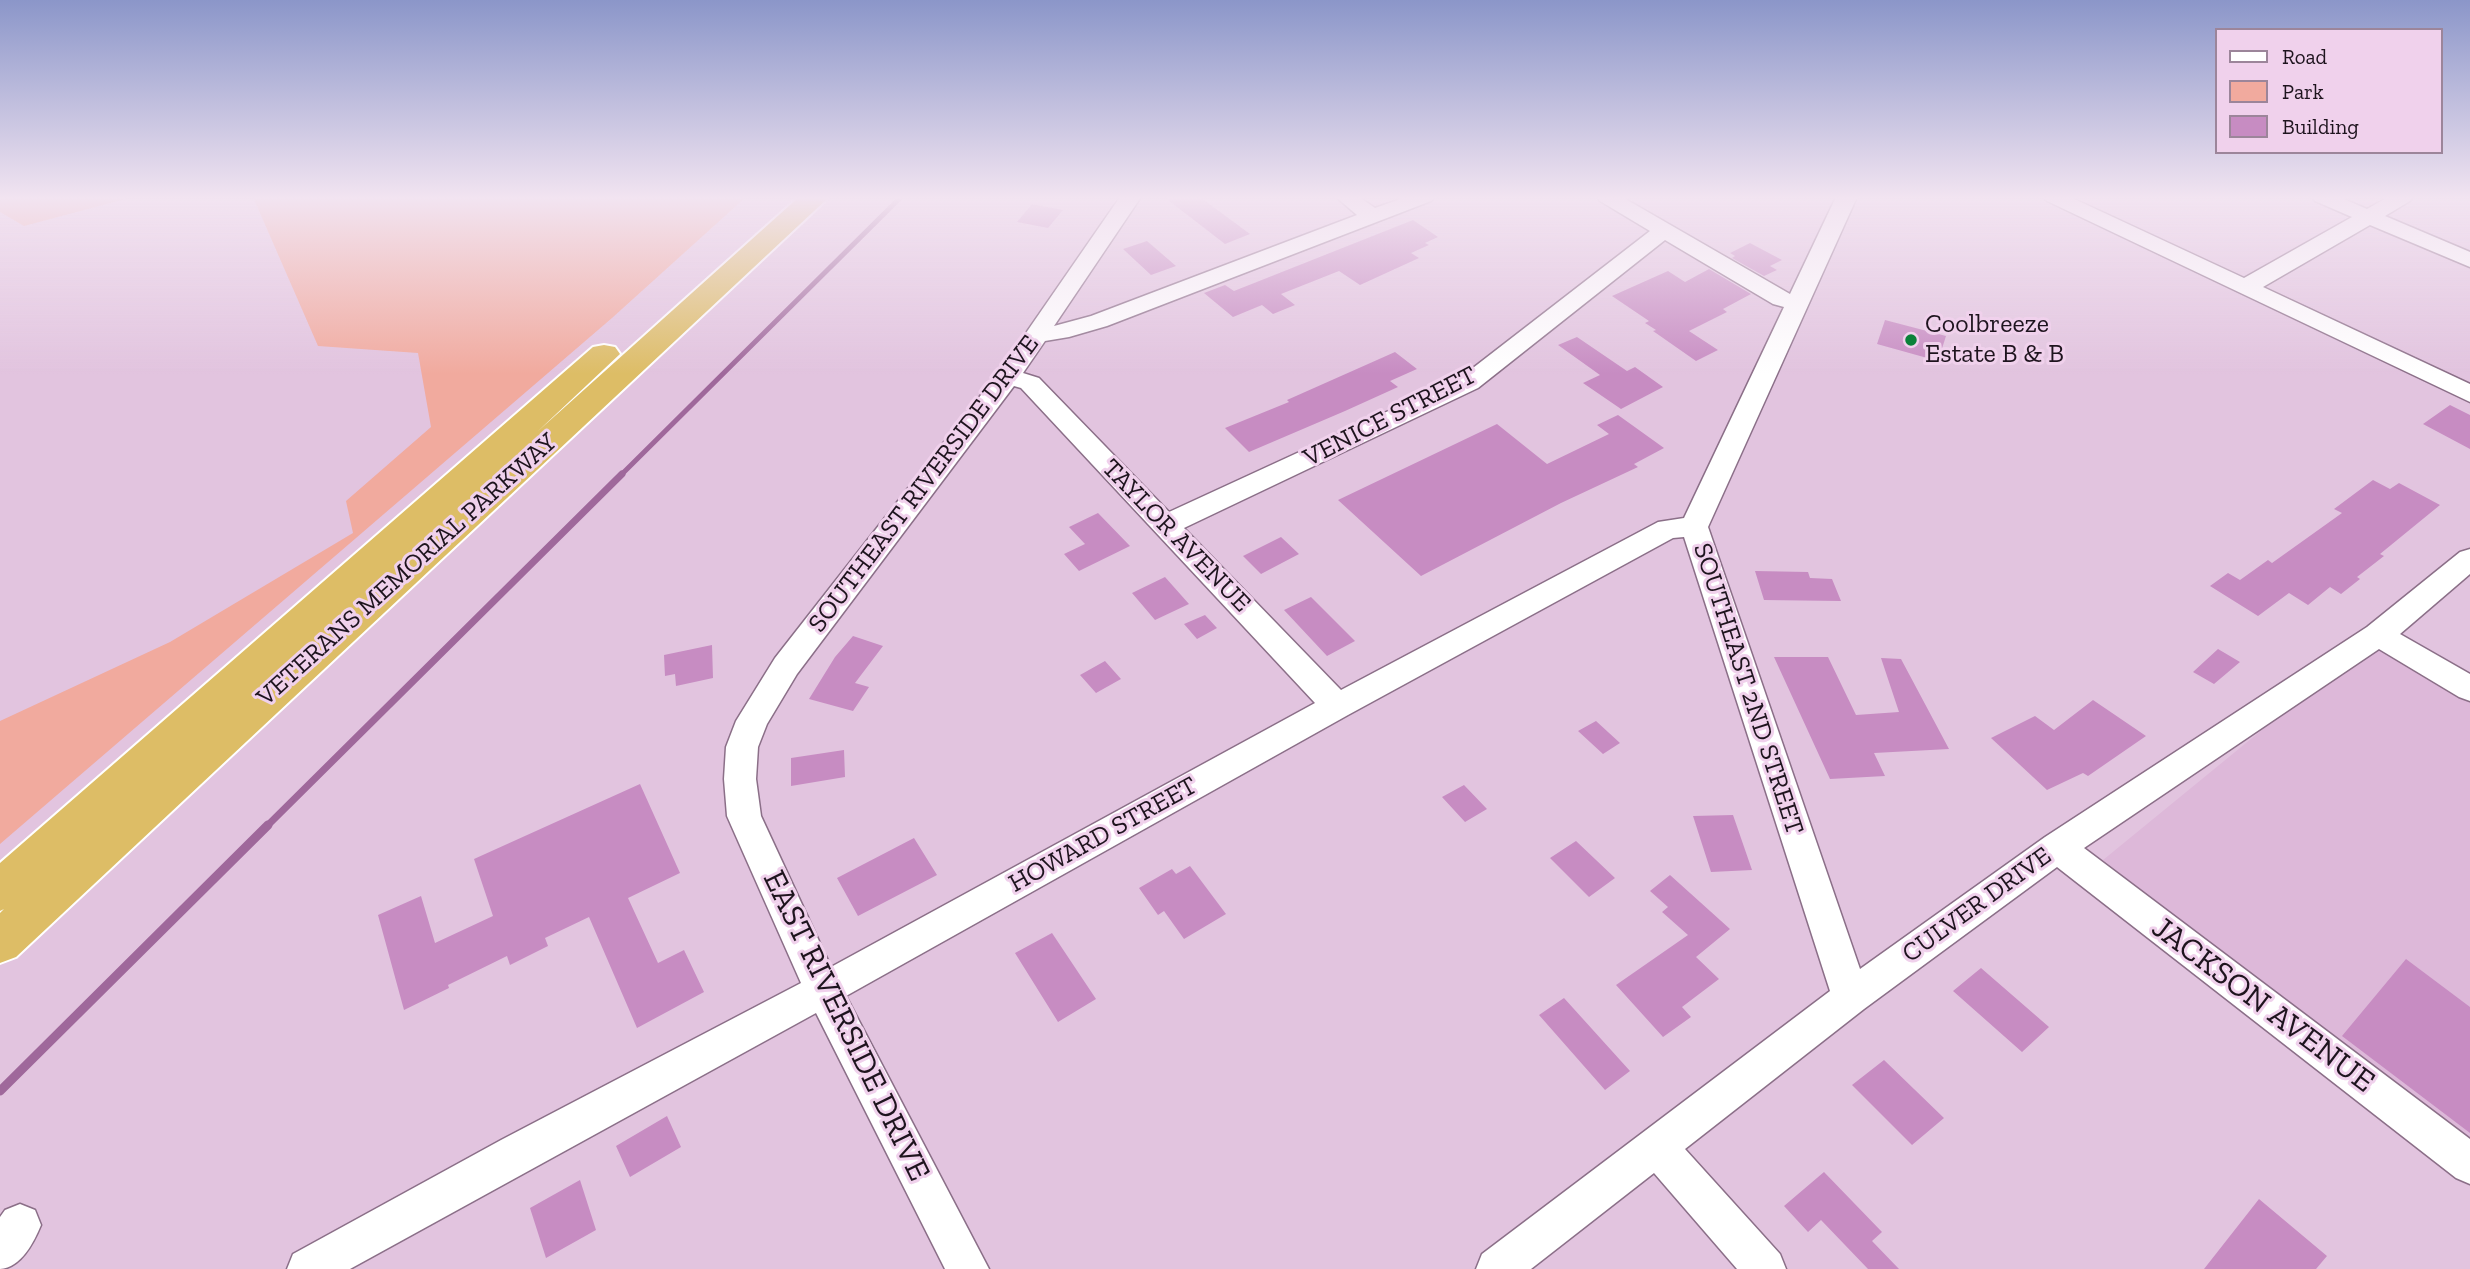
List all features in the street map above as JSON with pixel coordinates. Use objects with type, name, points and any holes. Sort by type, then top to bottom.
[{"type":"highway","name":"VETERANS MEMORIAL PARKWAY","points":[[0,891],[714,256]]},
{"type":"highway","name":"VETERANS MEMORIAL PARKWAY","points":[[0,942],[750,256]]},
{"type":"street","name":"SOUTHEAST RIVERSIDE DRIVE","points":[[740,779],[743,747],[751,721],[764,698],[919,490],[1008,377],[1090,256]]},
{"type":"street","points":[[1038,333],[1050,335],[1099,321],[1267,256]]},
{"type":"street","name":"VENICE STREET","points":[[1166,525],[1469,383],[1629,256]]},
{"type":"street","points":[[1708,256],[1781,299],[1797,303]]},
{"type":"street","name":"SOUTHEAST 2ND STREET","points":[[1819,256],[1694,527],[1850,997]]},
{"type":"street","points":[[2180,256],[2470,394]]},
{"type":"street","points":[[2246,287],[2298,256]]},
{"type":"street","name":"TAYLOR AVENUE","points":[[1008,377],[1030,383],[1336,706]]},
{"type":"street","name":"HOWARD STREET","points":[[308,1269],[515,1154],[823,990],[1336,706],[1668,529],[1694,527]]},
{"type":"street","name":"CULVER DRIVE","points":[[1497,1269],[1850,997],[2057,847],[2215,746],[2378,635],[2470,559]]},
{"type":"street","points":[[2378,635],[2470,689]]},
{"type":"street","name":"EAST RIVERSIDE DRIVE","points":[[740,779],[744,816],[823,990],[968,1269]]},
{"type":"street","name":"JACKSON AVENUE","points":[[2057,847],[2470,1164]]},
{"type":"street","points":[[1656,1146],[1765,1269]]},
{"type":"shaded area","points":[[2378,635],[2470,689],[2470,1151],[2103,860]]},
{"type":"green space","points":[[279,256],[680,256],[0,844],[0,721],[170,642],[353,533],[346,501],[431,427],[418,353],[318,346]]},
{"type":"building","points":[[1131,256],[1165,256],[1176,266],[1151,275]]},
{"type":"building","points":[[1322,256],[1419,258],[1360,285],[1339,271],[1281,294],[1295,305],[1273,314],[1262,305],[1233,317],[1204,293],[1225,285],[1234,291]]},
{"type":"building","points":[[1775,256],[1782,260],[1770,266],[1777,270],[1764,276],[1732,258]]},
{"type":"building","points":[[1709,269],[1751,294],[1723,309],[1727,312],[1689,331],[1718,350],[1696,361],[1653,331],[1656,330],[1645,323],[1649,321],[1612,296],[1668,271],[1685,282]]},
{"type":"building","name":"Coolbreeze Estate B & B","points":[[1885,320],[1946,336],[1938,361],[1877,344]]},
{"type":"building","points":[[1577,337],[1627,371],[1635,367],[1663,387],[1621,409],[1583,383],[1600,375],[1558,345]]},
{"type":"building","points":[[1395,352],[1417,369],[1390,381],[1398,387],[1345,411],[1249,452],[1225,428],[1289,402],[1287,400]]},
{"type":"building","points":[[2450,405],[2470,415],[2470,449],[2423,424]]},
{"type":"building","points":[[1618,415],[1664,448],[1634,464],[1638,467],[1561,503],[1421,576],[1338,500],[1497,424],[1547,464],[1609,434],[1597,425]]},
{"type":"building","points":[[2373,480],[2390,489],[2399,483],[2440,505],[2380,554],[2384,556],[2357,577],[2360,579],[2341,594],[2330,587],[2308,605],[2289,593],[2258,616],[2210,586],[2228,573],[2240,580],[2268,560],[2272,563],[2342,513],[2334,509]]},
{"type":"building","points":[[1098,513],[1130,546],[1079,571],[1064,554],[1085,544],[1069,527]]},
{"type":"building","points":[[1281,537],[1299,554],[1261,574],[1243,556]]},
{"type":"building","points":[[1755,571],[1808,572],[1810,578],[1832,579],[1841,601],[1764,600]]},
{"type":"building","points":[[1165,577],[1189,604],[1155,620],[1132,593]]},
{"type":"building","points":[[1311,597],[1355,641],[1327,656],[1284,610]]},
{"type":"building","points":[[1205,615],[1217,628],[1197,639],[1184,624]]},
{"type":"building","points":[[853,636],[883,646],[855,683],[869,687],[853,711],[809,699],[835,657]]},
{"type":"building","points":[[712,645],[713,678],[676,686],[675,674],[665,676],[664,655]]},
{"type":"building","points":[[2218,649],[2240,662],[2214,684],[2193,672]]},
{"type":"building","points":[[1774,657],[1828,657],[1856,715],[1899,712],[1881,658],[1901,659],[1949,749],[1874,753],[1885,776],[1830,779]]},
{"type":"building","points":[[1105,661],[1121,679],[1096,693],[1080,675]]},
{"type":"building","points":[[2093,700],[2146,736],[2088,776],[2083,773],[2047,790],[1991,738],[2035,716],[2054,730]]},
{"type":"building","points":[[1596,721],[1620,743],[1603,754],[1578,731]]},
{"type":"building","points":[[844,750],[845,777],[791,786],[791,758]]},
{"type":"building","points":[[640,784],[680,873],[628,898],[658,963],[684,950],[704,992],[637,1028],[589,917],[545,938],[548,946],[510,965],[507,956],[404,1010],[378,915],[421,896],[435,943],[493,916],[474,859]]},
{"type":"building","points":[[1464,785],[1487,809],[1465,822],[1442,797]]},
{"type":"building","points":[[1733,815],[1752,870],[1711,872],[1693,816]]},
{"type":"building","points":[[914,838],[937,875],[858,916],[837,878]]},
{"type":"building","points":[[1576,841],[1615,878],[1589,897],[1550,858]]},
{"type":"building","points":[[1190,866],[1226,914],[1184,939],[1164,911],[1158,915],[1139,888],[1172,869],[1176,874]]},
{"type":"building","points":[[1670,875],[1730,929],[1696,957],[1719,979],[1682,1007],[1691,1017],[1663,1037],[1616,985],[1688,935],[1662,912],[1668,907],[1650,891]]},
{"type":"building","points":[[1052,933],[1096,999],[1058,1022],[1015,953]]},
{"type":"building","points":[[2406,959],[2470,1007],[2470,1133],[2342,1036]]},
{"type":"building","points":[[1981,968],[2049,1027],[2022,1052],[1953,991]]},
{"type":"building","points":[[1564,998],[1630,1071],[1605,1090],[1539,1015]]},
{"type":"building","points":[[1884,1060],[1944,1118],[1912,1145],[1852,1085]]},
{"type":"building","points":[[667,1116],[681,1147],[630,1177],[616,1146]]},
{"type":"building","points":[[1824,1172],[1882,1232],[1872,1241],[1899,1269],[1868,1269],[1821,1220],[1808,1232],[1784,1206]]},
{"type":"building","points":[[580,1180],[596,1230],[546,1258],[530,1208]]},
{"type":"building","points":[[2259,1199],[2327,1256],[2316,1269],[2204,1269]]},
{"type":"waterway","points":[[620,476],[841,256]]},
{"type":"waterway","points":[[266,827],[622,474]]},
{"type":"waterway","points":[[0,1091],[268,825]]},
{"type":"place","name":"Coolbreeze Estate B & B","points":[[1911,340]]}]
